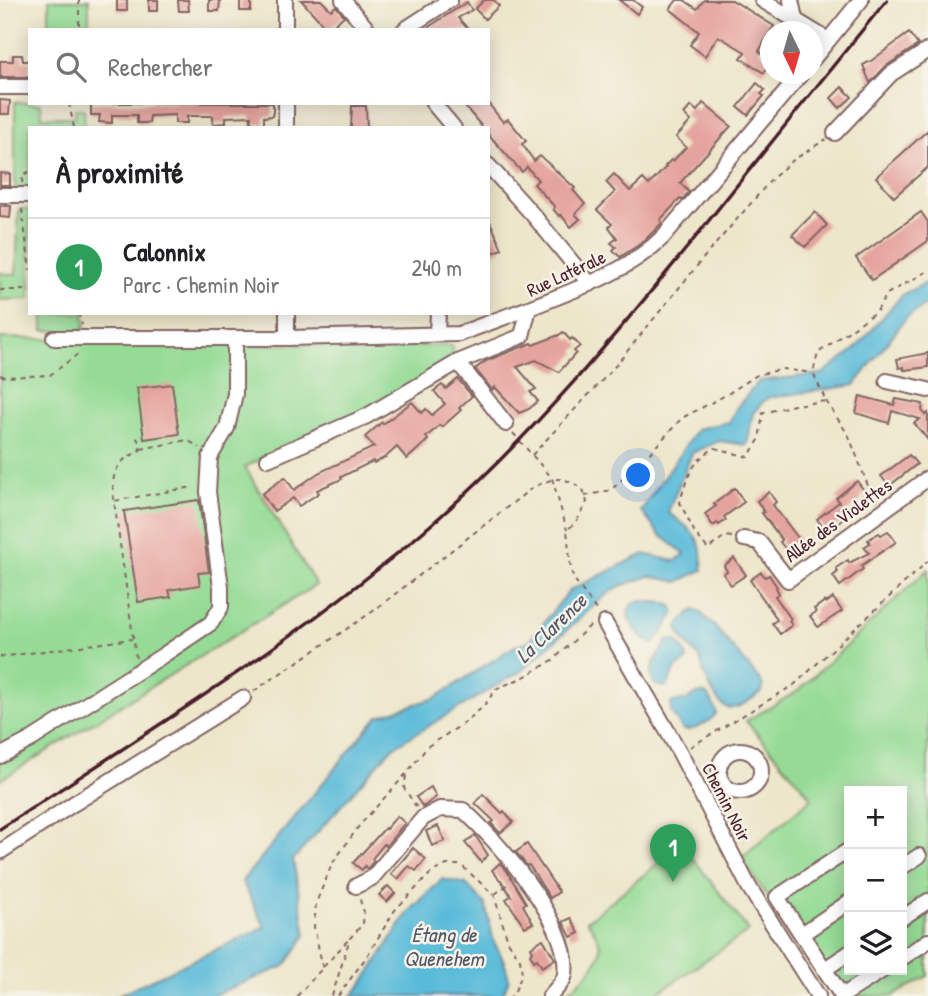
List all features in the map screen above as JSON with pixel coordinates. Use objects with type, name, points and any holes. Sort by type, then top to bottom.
[{"type":"street","points":[[285,0],[285,28]]},
{"type":"street","points":[[343,0],[366,28]]},
{"type":"street","points":[[407,28],[450,0]]},
{"type":"street","points":[[762,0],[828,40]]},
{"type":"street","points":[[791,0],[795,19]]},
{"type":"street","points":[[823,46],[861,0]]},
{"type":"street","points":[[835,133],[891,74],[928,50]]},
{"type":"street","name":"Rue Latérale","points":[[268,459],[367,416],[458,362],[523,336],[529,308],[617,271],[652,248],[793,84]]},
{"type":"street","points":[[0,87],[28,87]]},
{"type":"street","points":[[286,105],[286,126]]},
{"type":"street","points":[[434,105],[449,125]]},
{"type":"street","points":[[490,167],[590,284]]},
{"type":"street","points":[[0,195],[28,195]]},
{"type":"street","points":[[54,338],[287,338],[459,334],[529,308]]},
{"type":"street","points":[[287,315],[287,338]]},
{"type":"street","points":[[437,334],[438,315]]},
{"type":"street","points":[[0,756],[32,739],[211,623],[221,607],[221,587],[208,485],[210,457],[227,428],[235,394],[235,338]]},
{"type":"street","points":[[458,362],[506,424]]},
{"type":"street","points":[[887,381],[928,390]]},
{"type":"street","name":"Allée des Violettes","points":[[744,539],[759,542],[788,580],[928,478]]},
{"type":"street","name":"Chemin Noir","points":[[599,623],[680,753],[749,887],[818,996]]},
{"type":"street","points":[[0,852],[243,698]]},
{"type":"street","points":[[703,794],[723,784]]},
{"type":"street","points":[[356,886],[372,878],[423,818],[440,809],[463,810],[483,827],[523,874],[552,923],[565,955],[565,978],[550,996]]},
{"type":"street","points":[[844,853],[777,897],[842,996],[875,975]]},
{"type":"street","points":[[907,866],[924,861]]},
{"type":"street","points":[[907,915],[928,901]]},
{"type":"street","points":[[802,934],[844,905]]},
{"type":"street","points":[[907,955],[928,942]]},
{"type":"street","points":[[825,969],[844,956]]},
{"type":"path","points":[[79,0],[79,28]]},
{"type":"path","points":[[69,105],[74,126]]},
{"type":"path","points":[[532,455],[611,370],[771,180],[789,163],[835,133]]},
{"type":"path","points":[[27,247],[28,255]]},
{"type":"path","points":[[883,510],[870,491],[849,436],[822,394],[813,373],[818,353],[877,312],[887,294],[928,271]]},
{"type":"path","points":[[0,290],[28,290]]},
{"type":"path","points":[[0,375],[50,374],[78,354],[85,338]]},
{"type":"path","points":[[585,496],[611,490],[649,455],[682,418],[757,375],[783,369],[813,373]]},
{"type":"path","points":[[744,539],[725,536],[708,550],[695,533],[680,503],[685,482],[702,455],[715,448],[748,457],[759,440],[763,414],[793,405],[826,401]]},
{"type":"path","points":[[506,424],[552,478],[567,530],[570,571],[594,608]]},
{"type":"path","points":[[134,435],[139,441],[140,450]]},
{"type":"path","points":[[138,672],[112,486],[114,472],[122,461],[140,450],[187,440],[210,457]]},
{"type":"path","points":[[243,698],[372,612],[533,488],[552,478],[573,482],[583,489],[587,502],[576,522],[567,530]]},
{"type":"path","points":[[114,501],[208,485]]},
{"type":"path","points":[[680,753],[794,685],[928,561]]},
{"type":"path","points":[[323,968],[314,927],[316,903],[332,864],[359,825],[428,746],[463,724],[484,706],[496,689],[553,660],[599,623]]},
{"type":"path","points":[[0,657],[133,639]]},
{"type":"path","points":[[406,774],[404,788],[423,818]]},
{"type":"path","points":[[338,996],[368,956],[396,910],[432,872],[447,865],[461,865],[494,895],[508,941],[520,958],[522,974],[511,996]]},
{"type":"path","points":[[494,895],[523,874]]},
{"type":"path","points":[[297,996],[363,923],[364,912],[356,886]]},
{"type":"path","points":[[332,996],[350,938]]},
{"type":"green space","points":[[49,0],[89,0],[89,28],[49,28]]},
{"type":"green space","points":[[15,102],[41,105],[42,117],[75,117],[75,109],[84,109],[85,126],[28,126],[28,190],[15,189]]},
{"type":"green space","points":[[19,209],[28,209],[28,299],[0,300],[0,273],[16,275]]},
{"type":"green space","points":[[43,315],[84,315],[85,326],[80,333],[43,330]]},
{"type":"green space","points":[[0,338],[452,346],[453,365],[370,419],[265,457],[245,467],[316,585],[0,780]]},
{"type":"green space","points":[[928,569],[928,976],[893,996],[835,996],[741,858],[812,798],[746,721],[798,691]]},
{"type":"green space","points":[[682,844],[749,931],[653,996],[562,996],[587,974],[600,952],[598,939],[587,921]]},
{"type":"water","name":"La Clarence","points":[[928,282],[928,303],[906,318],[855,385],[767,398],[753,413],[747,445],[719,441],[692,453],[668,512],[695,535],[701,549],[703,570],[678,582],[650,576],[620,586],[606,595],[521,671],[392,748],[293,860],[306,935],[285,966],[211,996],[116,996],[265,927],[242,881],[378,716],[435,698],[515,646],[529,641],[570,590],[644,554],[675,561],[685,554],[659,534],[641,511],[697,429],[729,422],[737,407],[759,381],[822,374],[855,349],[903,294]]},
{"type":"water","points":[[640,601],[665,603],[674,610],[653,644],[641,636],[631,623],[629,610],[632,604]]},
{"type":"water","points":[[695,610],[714,626],[761,681],[762,692],[739,707],[726,707],[721,704],[705,676],[701,660],[679,632],[680,624]]},
{"type":"water","points":[[675,640],[683,649],[687,660],[675,669],[668,685],[655,684],[651,674],[654,663],[666,643]]},
{"type":"water","points":[[699,693],[710,698],[716,714],[701,726],[683,730],[671,712],[671,704],[687,700]]},
{"type":"water","name":"Étang de Quenehem","points":[[442,879],[466,884],[485,904],[494,942],[504,961],[509,979],[503,994],[352,996],[408,913]]},
{"type":"building","points":[[117,0],[127,0],[127,11],[117,11]]},
{"type":"building","points":[[149,0],[158,0],[158,11],[149,11]]},
{"type":"building","points":[[178,0],[188,0],[189,11],[179,11]]},
{"type":"building","points":[[209,0],[220,0],[219,11],[209,11]]},
{"type":"building","points":[[240,0],[251,0],[251,11],[240,11]]},
{"type":"building","points":[[301,0],[321,0],[331,10],[336,6],[344,16],[330,28],[326,28]]},
{"type":"building","points":[[484,0],[494,0],[499,6],[485,19],[475,9]]},
{"type":"building","points":[[619,0],[633,0],[642,7],[637,14]]},
{"type":"building","points":[[677,0],[684,0],[697,9],[704,0],[732,0],[766,21],[760,21],[760,70],[741,58],[745,52],[718,36],[705,56],[690,45],[699,32],[670,9]]},
{"type":"building","points":[[467,2],[472,10],[458,18],[467,28],[427,28]]},
{"type":"building","points":[[909,33],[918,45],[886,66],[870,83],[863,65]]},
{"type":"building","points":[[13,55],[22,55],[23,61],[28,61],[28,77],[0,77],[0,61],[13,61]]},
{"type":"building","points":[[757,83],[765,90],[761,94],[764,96],[748,115],[738,107]]},
{"type":"building","points":[[842,87],[852,97],[840,108],[831,98]]},
{"type":"building","points":[[0,100],[10,101],[9,114],[0,114]]},
{"type":"building","points":[[703,103],[731,126],[680,183],[689,192],[660,220],[662,223],[643,242],[620,257],[613,250],[616,247],[611,243],[617,238],[609,227],[612,224],[597,210],[615,192],[606,182],[614,174],[630,191],[643,179],[649,185],[686,147],[676,137],[691,121],[684,114],[691,106],[697,111]]},
{"type":"building","points":[[91,105],[273,105],[272,116],[264,117],[264,124],[251,124],[251,116],[226,117],[226,123],[213,124],[213,116],[187,116],[187,123],[175,123],[175,115],[150,116],[149,123],[137,123],[137,115],[112,115],[112,123],[99,122],[100,115],[91,115]]},
{"type":"building","points":[[464,105],[490,105],[503,122],[508,119],[526,141],[522,144],[534,161],[540,156],[575,188],[573,190],[585,204],[575,214],[580,219],[571,227],[559,216],[553,209],[555,207],[534,184],[538,180],[527,167],[522,172],[490,136],[490,126],[481,126]]},
{"type":"building","points":[[352,106],[366,106],[367,126],[351,126]]},
{"type":"building","points":[[928,130],[928,167],[894,197],[876,177]]},
{"type":"building","points":[[0,173],[10,174],[10,185],[0,185]]},
{"type":"building","points":[[0,206],[11,206],[10,218],[0,217]]},
{"type":"building","points":[[815,212],[827,225],[805,247],[792,235]]},
{"type":"building","points":[[921,212],[928,222],[928,241],[872,280],[856,258]]},
{"type":"building","points":[[490,222],[502,249],[490,254]]},
{"type":"building","points":[[563,332],[580,346],[559,372],[536,360],[517,367],[536,389],[530,392],[538,401],[529,409],[519,413],[495,387],[492,390],[475,369],[486,361]]},
{"type":"building","points":[[928,353],[928,367],[904,370],[904,367],[899,368],[897,359]]},
{"type":"building","points":[[458,379],[472,396],[442,427],[440,425],[426,437],[428,440],[407,459],[397,447],[386,457],[317,490],[319,493],[299,506],[293,498],[274,511],[262,494],[285,477],[294,490],[318,473],[374,447],[365,437],[412,402],[422,413],[426,409],[432,415],[445,404],[434,391],[442,385],[446,389]]},
{"type":"building","points":[[172,384],[179,434],[144,439],[137,388]]},
{"type":"building","points":[[860,396],[894,405],[896,399],[923,404],[922,410],[925,415],[928,413],[928,440],[914,423],[920,419],[892,411],[889,423],[856,413]]},
{"type":"building","points":[[909,455],[917,464],[889,486],[881,476]]},
{"type":"building","points":[[857,481],[866,493],[860,498],[862,500],[846,512],[841,518],[843,520],[825,530],[817,519],[839,502],[836,498]]},
{"type":"building","points":[[735,488],[744,502],[724,517],[726,520],[713,526],[705,514]]},
{"type":"building","points":[[769,492],[776,502],[773,505],[805,547],[794,556],[780,542],[782,540],[762,513],[764,512],[757,501]]},
{"type":"building","points":[[199,500],[209,572],[198,573],[200,585],[169,590],[171,597],[138,602],[124,511]]},
{"type":"building","points":[[888,531],[896,542],[861,566],[863,569],[840,586],[833,576],[838,572],[836,568],[848,560],[849,563],[869,553],[864,547],[870,543],[868,540]]},
{"type":"building","points":[[734,558],[746,575],[731,585],[723,574],[727,571],[724,566]]},
{"type":"building","points":[[761,572],[765,577],[769,575],[777,587],[779,593],[775,596],[791,619],[789,621],[792,625],[780,634],[772,623],[777,620],[750,580]]},
{"type":"building","points":[[833,598],[842,611],[818,627],[810,616],[816,612],[814,609]]},
{"type":"building","points":[[431,787],[436,797],[423,807],[416,797]]},
{"type":"building","points":[[483,794],[513,822],[500,833],[491,823],[494,821],[475,803]]},
{"type":"building","points":[[397,816],[405,823],[386,846],[384,844],[367,869],[365,866],[362,870],[353,863],[386,829]]},
{"type":"building","points":[[438,826],[445,841],[432,846],[426,831]]},
{"type":"building","points":[[475,835],[488,855],[481,862],[465,843]]},
{"type":"building","points":[[527,844],[559,892],[550,898],[529,865],[527,866],[516,852]]},
{"type":"building","points":[[413,848],[426,859],[416,871],[409,866],[398,879],[391,874]]},
{"type":"building","points":[[500,863],[526,903],[523,905],[533,923],[525,927],[506,899],[511,896],[492,870]]},
{"type":"building","points":[[388,886],[395,893],[387,902],[379,895]]},
{"type":"building","points":[[571,918],[579,933],[571,937],[563,922]]},
{"type":"building","points":[[543,939],[555,959],[542,967],[530,954],[533,951],[531,947]]},
{"type":"railway","points":[[0,829],[282,642],[389,560],[476,484],[542,417],[604,347],[887,0]]},
{"type":"place","name":"Calonnix","points":[[673,882]]}]
